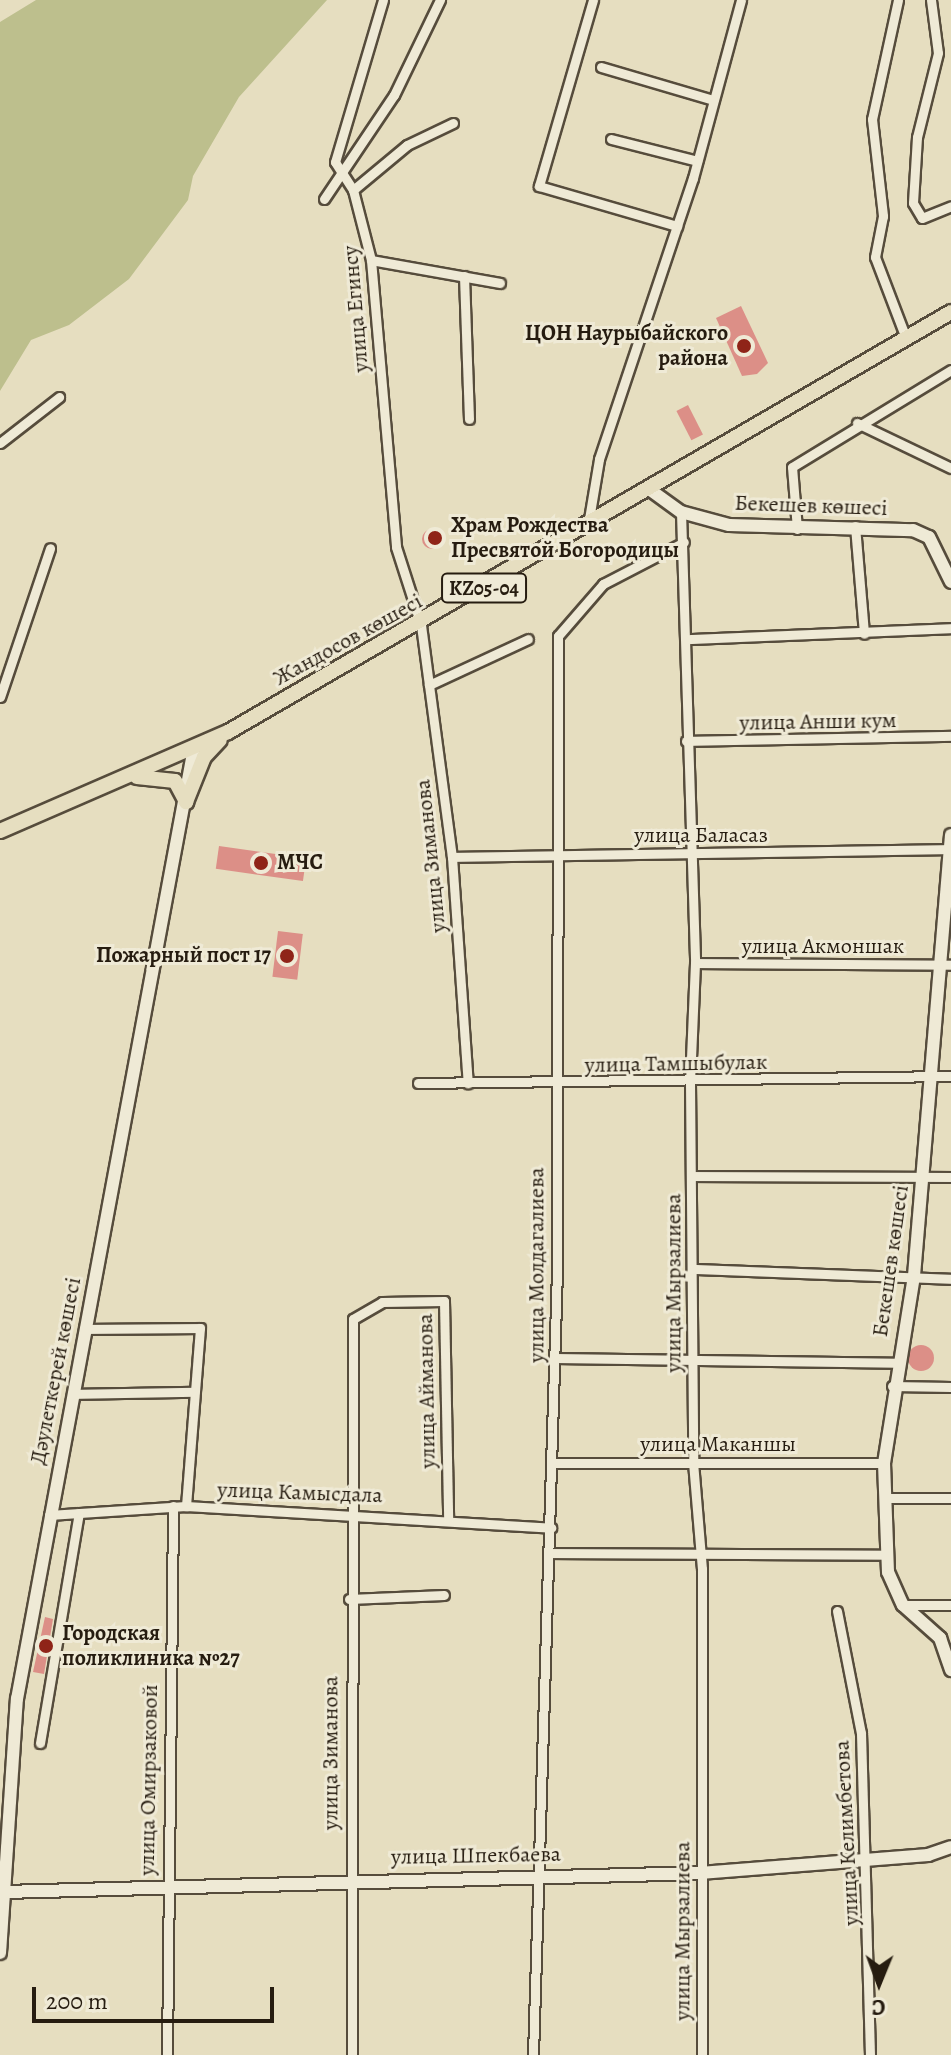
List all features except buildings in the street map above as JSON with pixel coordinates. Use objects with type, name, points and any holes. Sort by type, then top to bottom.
[{"type":"main road","name":"Жандосов көшесі","points":[[0,831],[133,777],[228,732],[421,625],[951,312]]},
{"type":"main road","name":"Бекешев көшесі","points":[[649,489],[681,512],[729,525],[797,529],[855,526],[929,537],[950,574]]},
{"type":"main road","points":[[186,802],[204,757],[228,732]]},
{"type":"main road","name":"Дәулеткерей көшесі","points":[[0,1953],[17,1699],[194,748]]},
{"type":"main road","points":[[133,777],[175,781],[186,802]]},
{"type":"main road","name":"Бекешев көшесі","points":[[951,835],[935,965],[932,1076],[914,1276],[892,1386],[884,1463],[886,1555],[903,1605],[940,1638],[951,1670]]},
{"type":"main road","name":"улица Шпекбаева","points":[[2,1892],[164,1893],[350,1879],[700,1873],[951,1847]]},
{"type":"street","points":[[337,171],[338,137],[383,0]]},
{"type":"street","points":[[324,199],[337,171],[394,95],[440,0]]},
{"type":"street","points":[[593,0],[539,186],[677,226]]},
{"type":"street","points":[[588,525],[599,459],[677,226],[741,0]]},
{"type":"street","points":[[898,0],[872,119],[883,216],[875,257],[906,338]]},
{"type":"street","points":[[931,0],[938,53],[917,137],[914,212],[926,217],[951,206]]},
{"type":"street","points":[[601,67],[713,100]]},
{"type":"street","points":[[353,190],[407,145],[453,123]]},
{"type":"street","points":[[611,139],[697,161]]},
{"type":"street","name":"улица Егинсу","points":[[337,171],[353,190],[371,260],[396,547],[421,625]]},
{"type":"street","points":[[371,260],[500,283]]},
{"type":"street","points":[[464,276],[469,419]]},
{"type":"street","points":[[797,529],[792,467],[857,423],[946,378],[951,370]]},
{"type":"street","points":[[0,443],[59,397]]},
{"type":"street","points":[[857,423],[951,468]]},
{"type":"street","name":"улица Мырзалиева","points":[[681,512],[690,639],[686,741],[688,856],[695,963],[690,1083],[694,1269],[693,1462],[700,1557],[702,2055]]},
{"type":"street","points":[[855,526],[864,634]]},
{"type":"street","name":"улица Молдагалиева","points":[[533,2055],[533,1876],[551,1528],[555,1358],[558,636],[603,584],[684,542]]},
{"type":"street","points":[[0,697],[50,548]]},
{"type":"street","name":"улица Зиманова","points":[[421,625],[452,857],[468,1083]]},
{"type":"street","points":[[690,639],[951,628]]},
{"type":"street","points":[[429,685],[528,639]]},
{"type":"street","name":"улица Анши кум","points":[[686,741],[951,736]]},
{"type":"street","name":"улица Баласаз","points":[[452,857],[556,854],[688,856],[950,849]]},
{"type":"street","name":"улица Акмоншак","points":[[695,963],[951,965]]},
{"type":"street","name":"улица Тамшыбулак","points":[[418,1083],[690,1083],[951,1076]]},
{"type":"street","points":[[691,1176],[951,1177]]},
{"type":"street","points":[[694,1269],[951,1279]]},
{"type":"street","name":"улица Айманова","points":[[350,1451],[355,1315],[389,1300],[443,1299],[448,1518]]},
{"type":"street","points":[[84,1329],[200,1328],[191,1392],[186,1506]]},
{"type":"street","points":[[555,1358],[896,1363]]},
{"type":"street","points":[[892,1386],[951,1387]]},
{"type":"street","points":[[72,1394],[191,1392]]},
{"type":"street","name":"улица Зиманова","points":[[350,1451],[352,2055]]},
{"type":"street","name":"улица Маканшы","points":[[552,1463],[884,1463]]},
{"type":"street","points":[[884,1498],[951,1498]]},
{"type":"street","name":"улица Омирзаковой","points":[[167,2055],[164,1893],[173,1506]]},
{"type":"street","name":"улица Камысдала","points":[[49,1515],[186,1506],[448,1518],[551,1528]]},
{"type":"street","points":[[40,1743],[79,1513]]},
{"type":"street","points":[[549,1553],[700,1557],[886,1555]]},
{"type":"street","points":[[349,1599],[444,1595]]},
{"type":"street","points":[[903,1605],[951,1605]]},
{"type":"street","name":"улица Келимбетова","points":[[837,1611],[861,1733],[868,1857],[870,2055]]},
{"type":"green space","points":[[36,0],[327,0],[239,97],[193,176],[188,200],[129,279],[69,325],[31,340],[0,391],[0,22]]},
{"type":"place","name":"ЦОН Наурыбайского района","points":[[744,346]]},
{"type":"place","name":"Храм Рождества Пресвятой Богородицы","points":[[435,538]]},
{"type":"place","name":"МЧС","points":[[261,863]]},
{"type":"place","name":"Пожарный пост 17","points":[[287,956]]},
{"type":"place","name":"Городская поликлиника №27","points":[[46,1646]]}]
